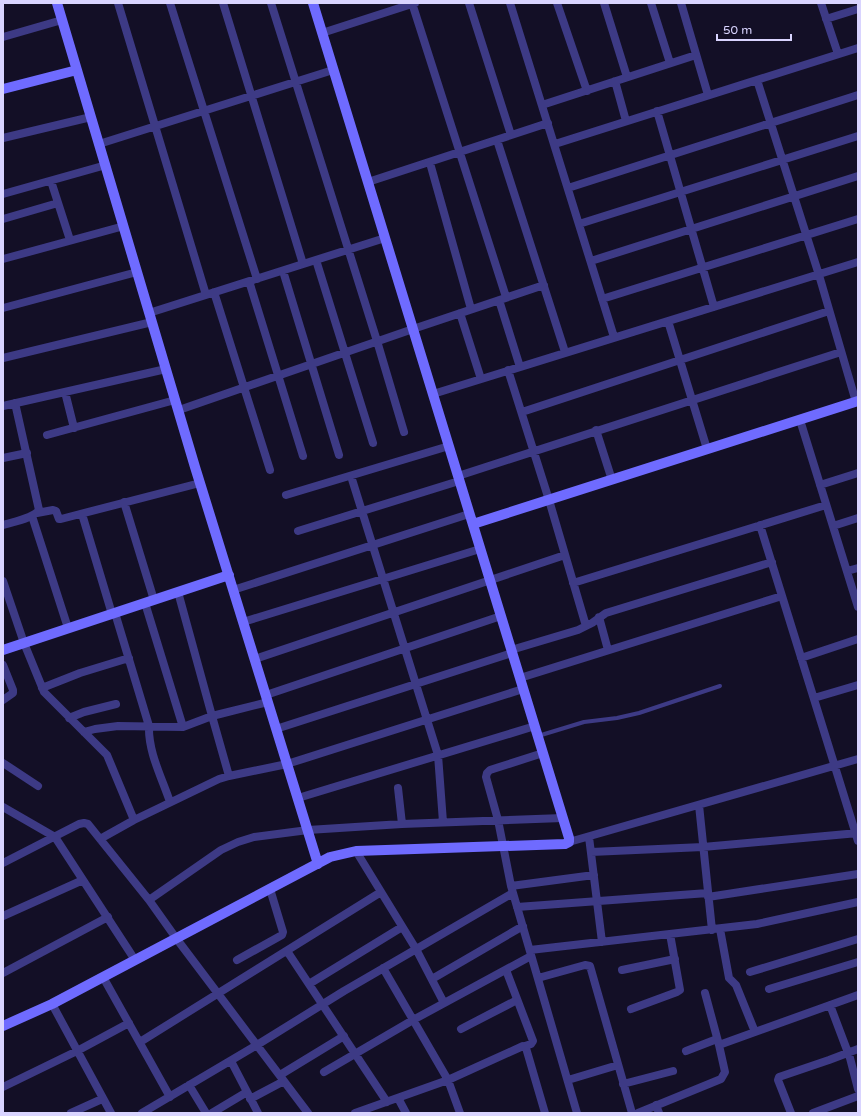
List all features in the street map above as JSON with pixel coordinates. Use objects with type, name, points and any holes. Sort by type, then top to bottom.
[{"type":"street","points":[[57,3],[200,483],[318,864]]},
{"type":"street","points":[[118,3],[155,126],[210,294],[244,388],[270,470]]},
{"type":"street","points":[[170,3],[257,279]]},
{"type":"street","points":[[223,3],[303,264]]},
{"type":"street","points":[[271,3],[349,250],[404,432]]},
{"type":"street","points":[[313,3],[469,514],[570,838],[569,842]]},
{"type":"street","points":[[322,33],[413,3],[460,152],[520,367]]},
{"type":"street","points":[[470,3],[511,135]]},
{"type":"street","points":[[510,3],[614,337]]},
{"type":"street","points":[[557,3],[587,90]]},
{"type":"street","points":[[604,3],[627,77]]},
{"type":"street","points":[[651,3],[670,63]]},
{"type":"street","points":[[681,3],[708,95]]},
{"type":"street","points":[[821,3],[838,54]]},
{"type":"street","points":[[826,19],[855,7]]},
{"type":"street","points":[[3,37],[62,20]]},
{"type":"street","points":[[555,144],[858,48]]},
{"type":"street","points":[[542,105],[696,55]]},
{"type":"street","points":[[3,89],[77,70]]},
{"type":"street","points":[[100,144],[333,70]]},
{"type":"street","points":[[473,524],[857,401],[757,80]]},
{"type":"street","points":[[615,81],[626,122]]},
{"type":"street","points":[[568,188],[858,95]]},
{"type":"street","points":[[657,112],[714,307]]},
{"type":"street","points":[[3,138],[91,117]]},
{"type":"street","points":[[368,182],[430,163],[548,123]]},
{"type":"street","points":[[579,224],[858,136]]},
{"type":"street","points":[[497,140],[566,352]]},
{"type":"street","points":[[430,163],[471,309]]},
{"type":"street","points":[[3,194],[106,165]]},
{"type":"street","points":[[591,261],[858,176]]},
{"type":"street","points":[[51,181],[70,240]]},
{"type":"street","points":[[3,219],[58,203]]},
{"type":"street","points":[[602,299],[858,220]]},
{"type":"street","points":[[3,259],[124,226]]},
{"type":"street","points":[[3,358],[151,317],[210,294],[385,238]]},
{"type":"street","points":[[316,260],[373,443]]},
{"type":"street","points":[[433,394],[858,262]]},
{"type":"street","points":[[283,270],[339,455]]},
{"type":"street","points":[[3,308],[138,272]]},
{"type":"street","points":[[249,282],[303,456]]},
{"type":"street","points":[[178,410],[544,285]]},
{"type":"street","points":[[522,412],[829,311]]},
{"type":"street","points":[[460,313],[480,379]]},
{"type":"street","points":[[668,321],[707,449]]},
{"type":"street","points":[[298,531],[362,512],[534,450],[841,352]]},
{"type":"street","points":[[3,406],[166,369]]},
{"type":"street","points":[[508,370],[534,450],[586,626]]},
{"type":"street","points":[[65,392],[74,428]]},
{"type":"street","points":[[46,435],[175,400]]},
{"type":"street","points":[[15,403],[39,506],[39,510],[35,515]]},
{"type":"street","points":[[800,420],[858,607]]},
{"type":"street","points":[[596,430],[612,480]]},
{"type":"street","points":[[286,495],[449,446]]},
{"type":"street","points":[[3,458],[27,453]]},
{"type":"street","points":[[820,485],[858,473]]},
{"type":"street","points":[[351,476],[438,755],[443,822]]},
{"type":"street","points":[[3,525],[53,510],[56,511],[59,519],[61,519],[200,483]]},
{"type":"street","points":[[124,502],[183,727]]},
{"type":"street","points":[[573,584],[826,505]]},
{"type":"street","points":[[82,514],[129,658],[149,726],[149,739],[152,751],[170,802]]},
{"type":"street","points":[[233,590],[469,514]]},
{"type":"street","points":[[35,515],[68,628]]},
{"type":"street","points":[[833,526],[858,518]]},
{"type":"street","points":[[591,852],[703,847],[857,836],[760,525]]},
{"type":"street","points":[[243,622],[480,549]]},
{"type":"street","points":[[255,659],[565,555]]},
{"type":"street","points":[[276,729],[578,630],[606,613],[772,562]]},
{"type":"street","points":[[847,571],[858,568]]},
{"type":"street","points":[[3,650],[229,575]]},
{"type":"street","points":[[3,581],[24,643],[42,688],[51,700],[106,755],[110,761],[134,820]]},
{"type":"street","points":[[178,592],[229,776]]},
{"type":"street","points":[[520,678],[782,596]]},
{"type":"street","points":[[84,732],[118,726],[183,727],[404,648],[501,616]]},
{"type":"street","points":[[599,617],[608,650]]},
{"type":"street","points":[[802,658],[858,639]]},
{"type":"street","points":[[42,688],[80,673],[129,658]]},
{"type":"street","points":[[3,665],[13,690],[13,693],[3,700]]},
{"type":"street","points":[[814,698],[858,685]]},
{"type":"street","points":[[100,839],[196,789],[229,776],[287,764],[523,689]]},
{"type":"street","points":[[70,718],[84,712],[116,704]]},
{"type":"street","points":[[298,798],[535,726]]},
{"type":"street","points":[[543,754],[490,770],[486,777],[498,820],[512,889],[577,1113]]},
{"type":"street","points":[[3,1026],[52,1004],[330,857],[356,851],[565,844],[858,759]]},
{"type":"street","points":[[3,763],[38,786]]},
{"type":"street","points":[[398,788],[402,824]]},
{"type":"street","points":[[699,805],[708,895],[716,929],[729,978],[736,985],[755,1032]]},
{"type":"street","points":[[3,807],[55,837],[135,960]]},
{"type":"street","points":[[149,900],[221,850],[238,842],[254,837],[308,830],[402,824],[563,818]]},
{"type":"street","points":[[3,863],[79,824],[86,823],[149,900],[308,1113]]},
{"type":"street","points":[[589,836],[602,942]]},
{"type":"street","points":[[356,851],[416,949],[444,1003]]},
{"type":"street","points":[[517,907],[708,895],[858,874]]},
{"type":"street","points":[[142,1113],[416,949],[512,889],[594,875]]},
{"type":"street","points":[[3,916],[83,880]]},
{"type":"street","points":[[237,960],[282,935],[283,932],[270,889]]},
{"type":"street","points":[[140,1042],[381,892]]},
{"type":"street","points":[[324,1072],[413,1020],[506,970],[531,953],[602,942],[757,924],[858,902]]},
{"type":"street","points":[[3,973],[108,917]]},
{"type":"street","points":[[432,979],[523,926]]},
{"type":"street","points":[[309,984],[402,927]]},
{"type":"street","points":[[631,1009],[679,991],[680,987],[670,934]]},
{"type":"street","points":[[750,972],[858,939]]},
{"type":"street","points":[[287,951],[387,1102]]},
{"type":"street","points":[[622,970],[675,959]]},
{"type":"street","points":[[769,989],[858,962]]},
{"type":"street","points":[[538,978],[585,965],[590,966],[632,1113]]},
{"type":"street","points":[[383,968],[448,1080],[460,1113]]},
{"type":"street","points":[[355,1113],[448,1080],[517,1048],[531,1044],[533,1041],[506,970]]},
{"type":"street","points":[[103,977],[170,1097]]},
{"type":"street","points":[[638,1113],[658,1109],[721,1079],[725,1072],[705,993]]},
{"type":"street","points":[[686,1051],[755,1032],[858,995]]},
{"type":"street","points":[[461,1029],[517,1000]]},
{"type":"street","points":[[52,1004],[102,1099],[111,1113]]},
{"type":"street","points":[[830,1005],[848,1052],[858,1089]]},
{"type":"street","points":[[3,1087],[77,1051],[129,1023]]},
{"type":"street","points":[[212,1113],[249,1096],[282,1078],[344,1036]]},
{"type":"street","points":[[525,1046],[533,1068],[545,1113]]},
{"type":"street","points":[[791,1113],[778,1080],[779,1077],[858,1049]]},
{"type":"street","points":[[231,1061],[258,1113]]},
{"type":"street","points":[[568,1080],[618,1065]]},
{"type":"street","points":[[623,1084],[673,1071]]},
{"type":"street","points":[[190,1085],[206,1113]]},
{"type":"street","points":[[813,1113],[858,1096]]},
{"type":"street","points":[[398,1098],[406,1113]]},
{"type":"street","points":[[71,1113],[102,1099]]},
{"type":"lane","points":[[538,736],[584,722],[617,718],[639,713],[720,686]]}]
